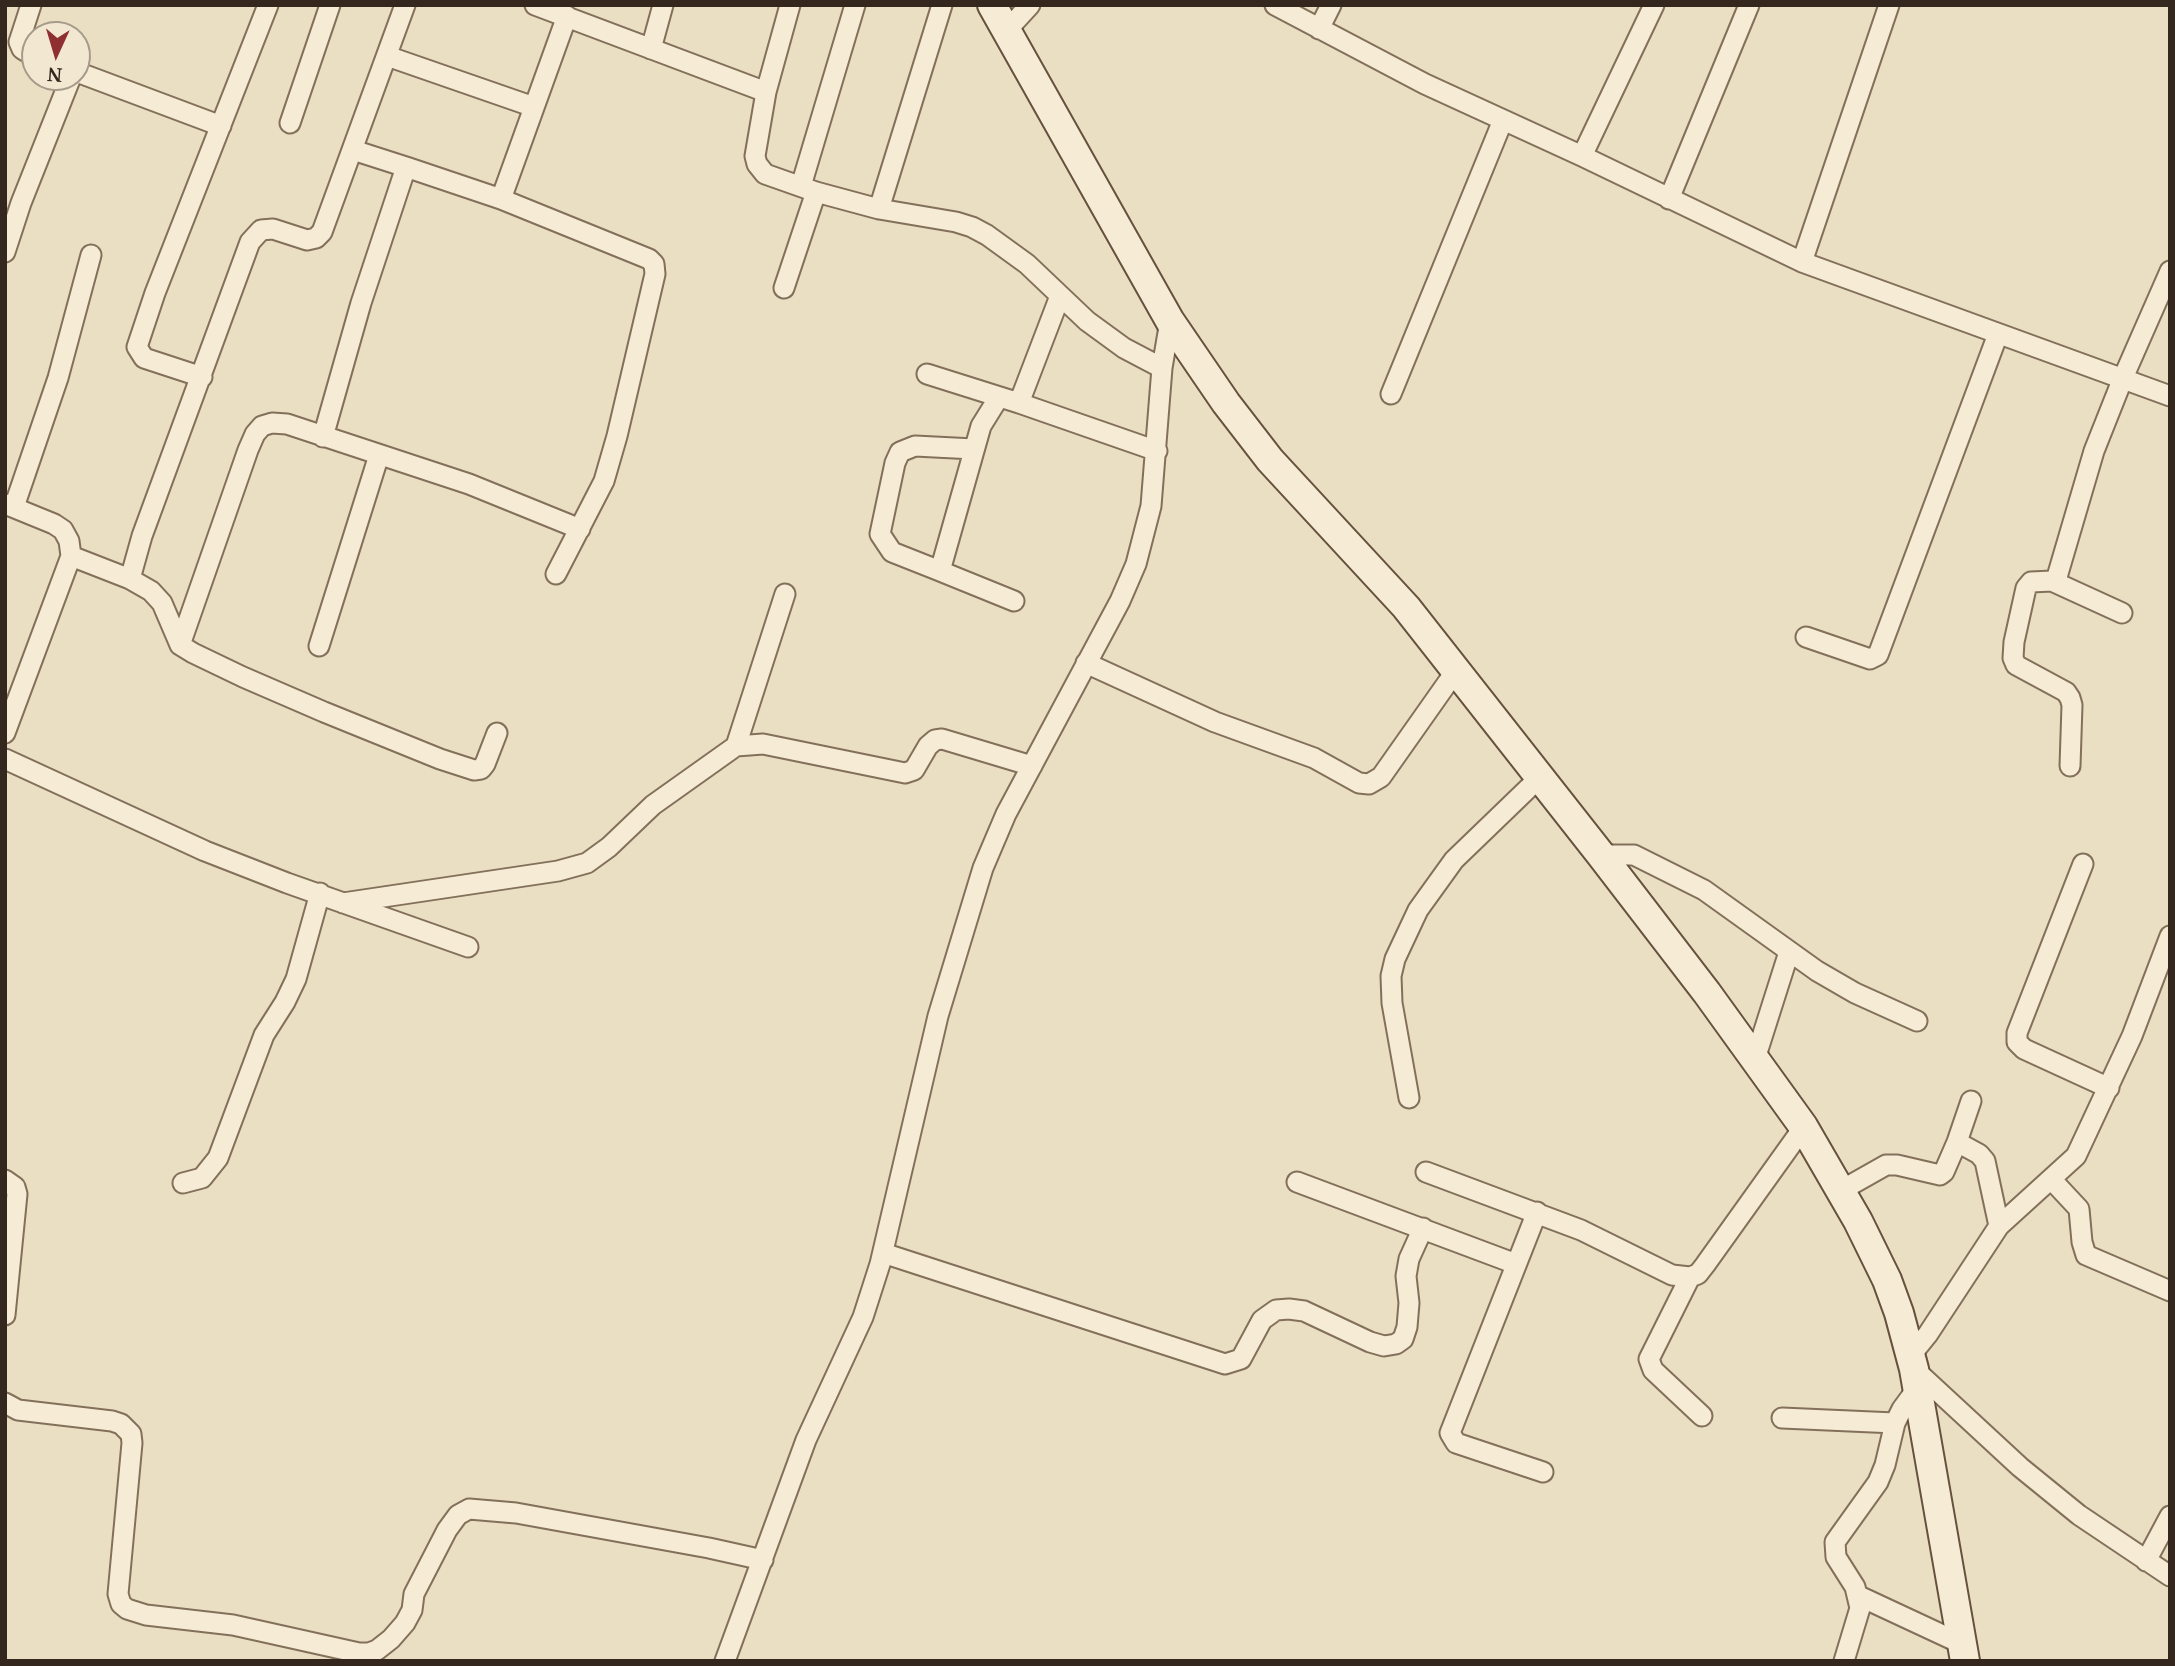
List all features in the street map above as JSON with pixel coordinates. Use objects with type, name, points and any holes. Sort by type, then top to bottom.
[{"type":"street","points":[[202,377],[144,358],[137,347],[155,293],[268,5]]},
{"type":"street","points":[[290,123],[330,5]]},
{"type":"street","points":[[130,579],[142,536],[250,242],[261,230],[272,229],[307,240],[316,238],[322,232],[405,5]]},
{"type":"street","points":[[535,5],[766,92]]},
{"type":"street","points":[[651,48],[663,5]]},
{"type":"street","points":[[790,5],[766,92],[755,156],[757,164],[765,174],[879,209],[972,227],[1027,264],[1087,321],[1124,348],[1162,368]]},
{"type":"street","points":[[784,289],[855,5]]},
{"type":"street","points":[[879,209],[942,5]]},
{"type":"street","points":[[992,5],[1170,321],[1226,403],[1270,460],[1406,607],[1601,855],[1755,1059],[1803,1128],[1858,1221],[1887,1280],[1913,1371],[1964,1653]]},
{"type":"street","points":[[1007,30],[1030,5]]},
{"type":"street","points":[[1275,5],[1425,84],[1802,262],[2170,396]]},
{"type":"street","points":[[1319,29],[1331,5]]},
{"type":"street","points":[[1582,156],[1654,5]]},
{"type":"street","points":[[1670,199],[1749,5]]},
{"type":"street","points":[[1802,262],[1889,5]]},
{"type":"street","points":[[501,199],[567,16]]},
{"type":"street","points":[[387,56],[534,107]]},
{"type":"street","points":[[91,77],[221,126]]},
{"type":"street","points":[[5,252],[13,200],[64,91]]},
{"type":"street","points":[[1391,394],[1503,120]]},
{"type":"street","points":[[353,150],[501,199],[649,259],[654,264],[652,286],[604,481],[556,574]]},
{"type":"street","points":[[323,437],[361,303],[406,167]]},
{"type":"street","points":[[5,733],[71,556],[69,541],[63,530],[10,506],[58,378],[91,255]]},
{"type":"street","points":[[2052,581],[2057,577],[2094,451],[2170,271]]},
{"type":"street","points":[[1019,403],[1060,296]]},
{"type":"street","points":[[725,1661],[806,1440],[863,1317],[883,1253],[938,1016],[983,868],[1006,814],[1120,601],[1136,564],[1151,506],[1162,368],[1170,321]]},
{"type":"street","points":[[1806,637],[1870,659],[1878,655],[1998,334]]},
{"type":"street","points":[[926,374],[1157,451]]},
{"type":"street","points":[[940,571],[981,426],[999,397]]},
{"type":"street","points":[[180,645],[255,434],[262,426],[272,423],[287,424],[469,484],[580,529]]},
{"type":"street","points":[[974,449],[915,446],[900,452],[895,463],[880,534],[892,552],[1014,601]]},
{"type":"street","points":[[319,646],[379,455]]},
{"type":"street","points":[[71,556],[130,579],[158,597],[180,645],[243,677],[440,759],[474,770],[481,769],[498,733]]},
{"type":"street","points":[[2070,766],[2070,698],[2066,692],[2021,670],[2013,658],[2026,588],[2031,582],[2052,581],[2122,613]]},
{"type":"street","points":[[736,746],[785,594]]},
{"type":"street","points":[[1086,663],[1215,722],[1314,758],[1359,783],[1369,784],[1381,777],[1455,672]]},
{"type":"street","points":[[344,903],[558,871],[587,863],[609,847],[653,805],[736,746],[763,744],[910,772],[928,746],[935,740],[942,739],[1032,766]]},
{"type":"street","points":[[5,759],[205,850],[287,883],[468,947]]},
{"type":"street","points":[[1409,1098],[1392,1003],[1391,976],[1395,959],[1418,910],[1454,860],[1539,778]]},
{"type":"street","points":[[1601,855],[1622,854],[1646,859],[1704,890],[1789,952],[1855,993],[1917,1021]]},
{"type":"street","points":[[2083,864],[2017,1033],[2017,1042],[2024,1049],[2109,1088]]},
{"type":"street","points":[[183,1183],[202,1178],[218,1158],[264,1035],[296,979],[320,893]]},
{"type":"street","points":[[1844,1661],[1860,1608],[1858,1596],[1836,1556],[1835,1542],[1878,1482],[1913,1371],[1932,1327],[1999,1226],[2076,1156],[2133,1036],[2170,936]]},
{"type":"street","points":[[1755,1059],[1789,952]]},
{"type":"street","points":[[1840,1191],[1886,1165],[1940,1175],[1958,1142],[1971,1101]]},
{"type":"street","points":[[1426,1172],[1581,1230],[1672,1275],[1690,1277],[1705,1265],[1803,1128]]},
{"type":"street","points":[[1958,1142],[1979,1154],[1985,1161],[1999,1226]]},
{"type":"street","points":[[2051,1179],[2079,1209],[2086,1255],[2170,1291]]},
{"type":"street","points":[[5,1180],[15,1187],[18,1194],[5,1315]]},
{"type":"street","points":[[1297,1182],[1516,1264]]},
{"type":"street","points":[[1537,1212],[1450,1433],[1456,1443],[1543,1472]]},
{"type":"street","points":[[883,1253],[1225,1364],[1241,1359],[1262,1320],[1276,1310],[1304,1311],[1370,1342],[1384,1346],[1396,1344],[1403,1339],[1407,1327],[1409,1303],[1406,1276],[1409,1259],[1423,1228]]},
{"type":"street","points":[[1690,1277],[1649,1359],[1653,1370],[1702,1416]]},
{"type":"street","points":[[1913,1371],[2020,1467],[2079,1515],[2170,1576]]},
{"type":"street","points":[[5,1403],[18,1410],[112,1421],[121,1424],[131,1434],[118,1594],[121,1604],[127,1609],[146,1615],[233,1625],[369,1653],[384,1644],[405,1623],[412,1610],[414,1594],[447,1530],[458,1515],[470,1509],[516,1513],[763,1560]]},
{"type":"street","points":[[1782,1418],[1895,1423]]},
{"type":"street","points":[[2146,1561],[2170,1516]]},
{"type":"street","points":[[1858,1596],[1964,1653]]}]
